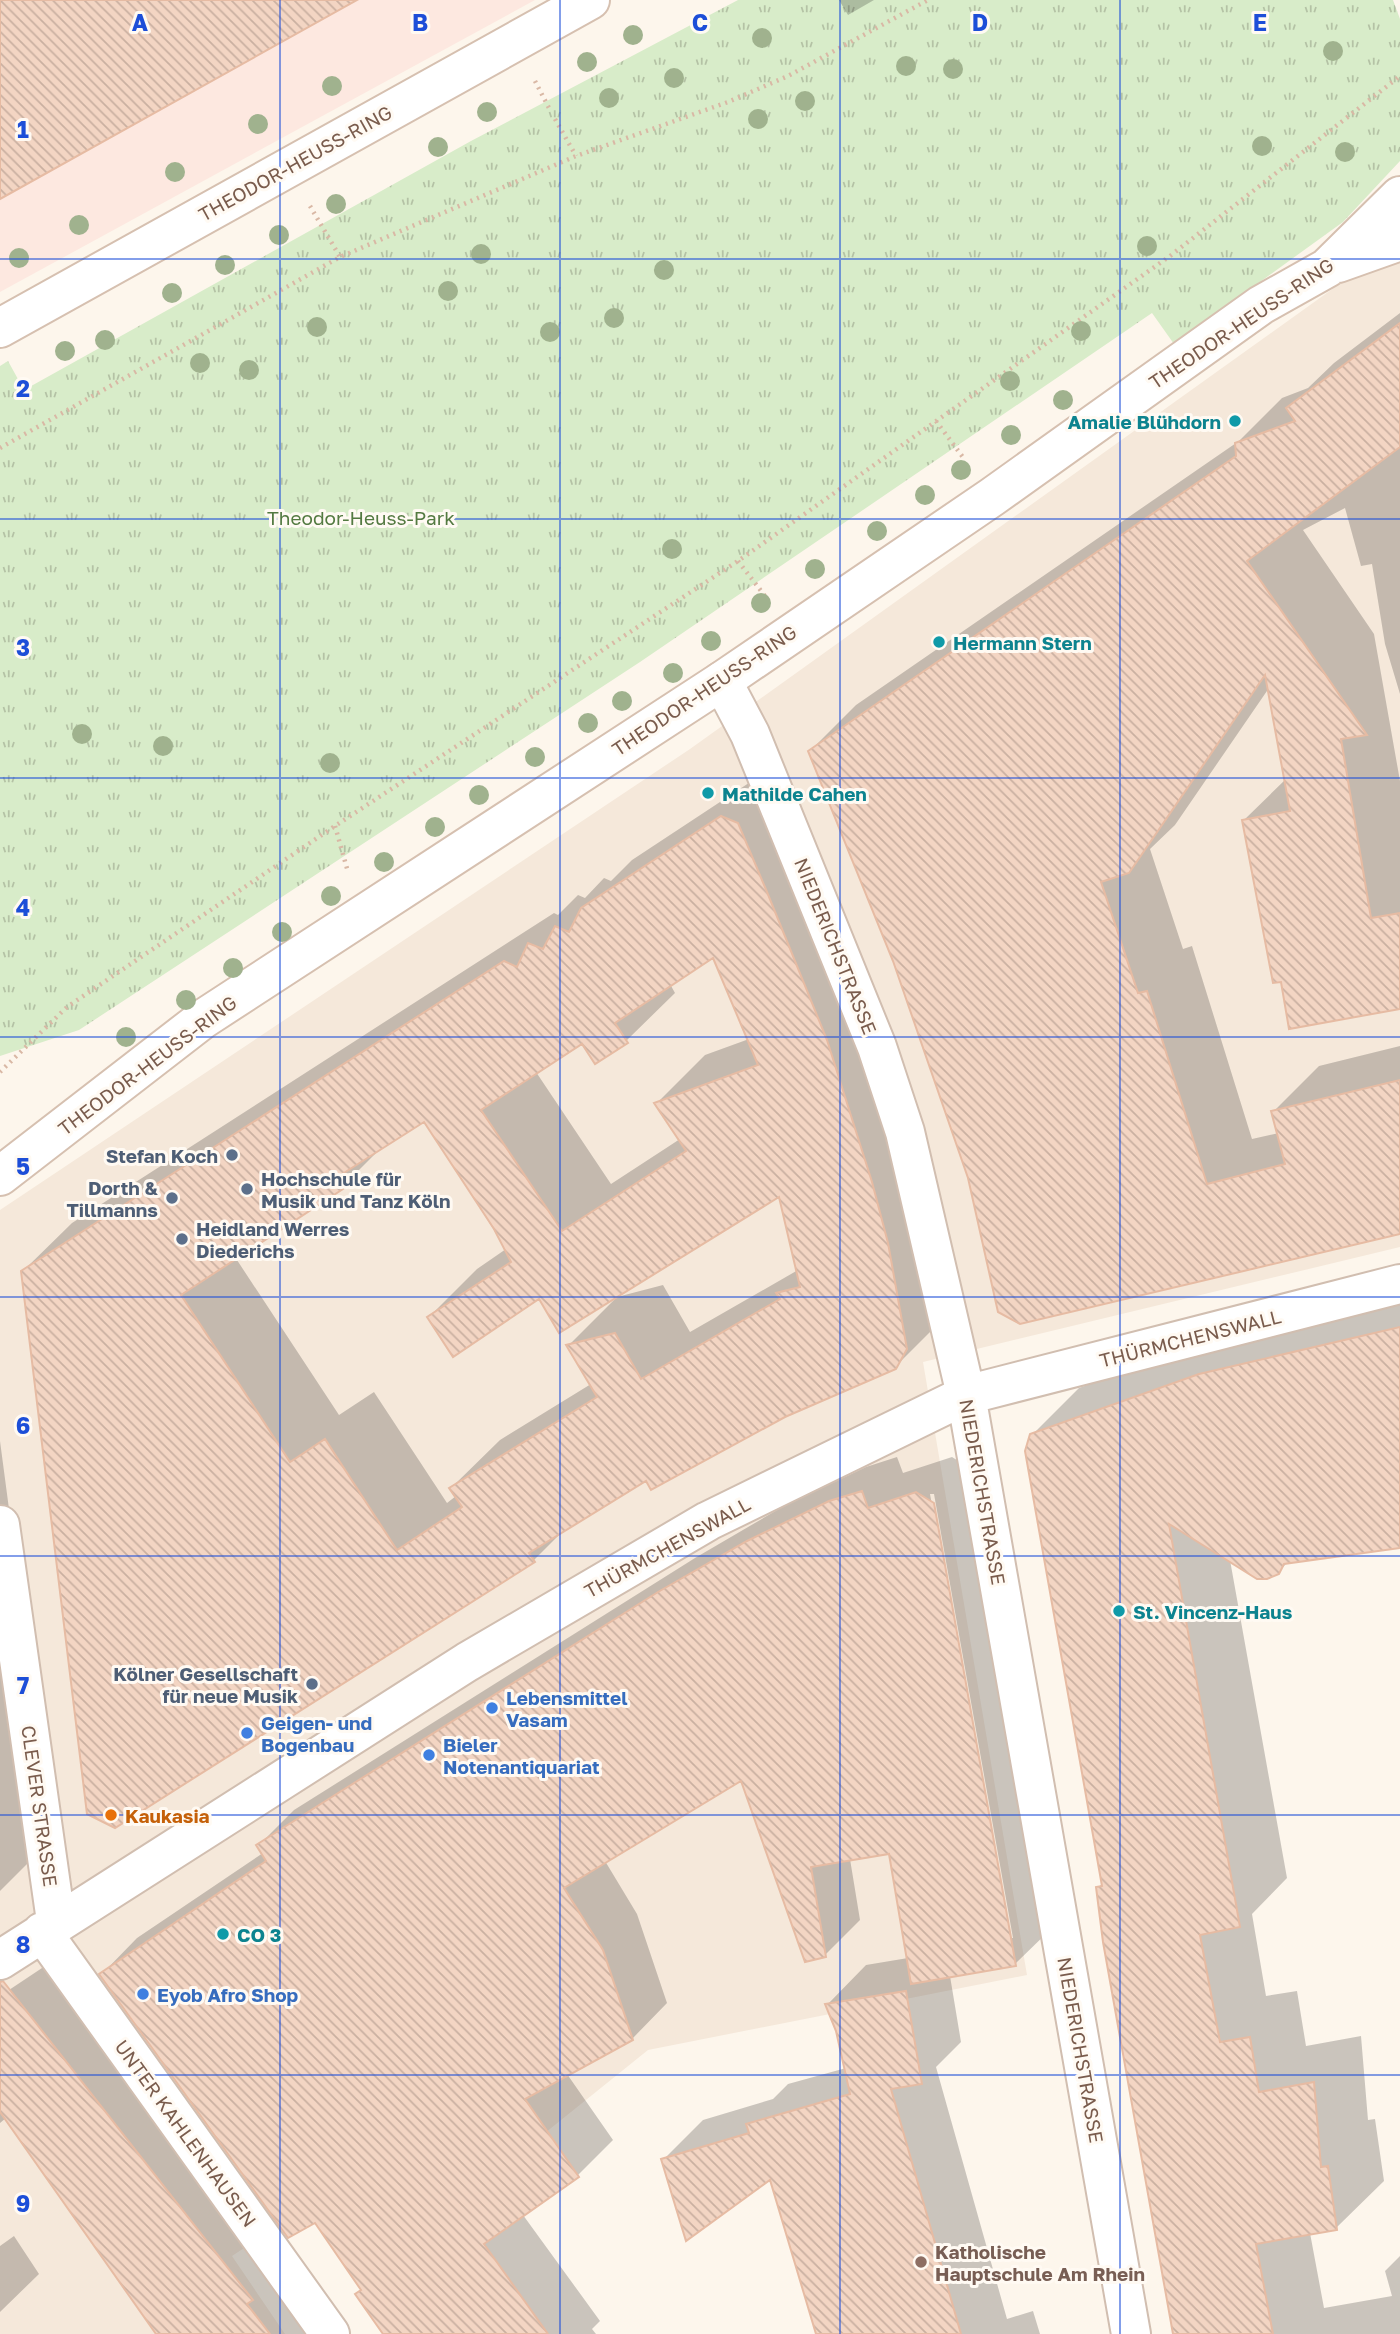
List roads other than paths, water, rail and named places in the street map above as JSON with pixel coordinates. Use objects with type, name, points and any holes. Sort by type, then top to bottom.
[{"type":"street","name":"THEODOR-HEUSS-RING","points":[[0,328],[590,0]]},
{"type":"street","name":"THEODOR-HEUSS-RING","points":[[0,1176],[203,1019],[722,681],[992,497],[1261,305],[1327,268],[1400,195]]},
{"type":"street","points":[[1327,268],[1400,241]]},
{"type":"street","name":"NIEDERICHSTRASSE","points":[[722,681],[750,734],[877,1047],[905,1132],[966,1395],[1131,2334]]},
{"type":"street","name":"THÜRMCHENSWALL","points":[[0,1960],[467,1662],[708,1521],[966,1395],[1400,1284]]},
{"type":"street","name":"CLEVER STRASSE","points":[[0,1525],[49,1927]]},
{"type":"street","name":"UNTER KAHLENHAUSEN","points":[[49,1927],[330,2334]]},
{"type":"place","name":"Amalie Blühdorn","points":[[1235,421]]},
{"type":"place","name":"Hermann Stern","points":[[939,642]]},
{"type":"place","name":"Mathilde Cahen","points":[[708,793]]},
{"type":"place","name":"Stefan Koch","points":[[232,1155]]},
{"type":"place","name":"Hochschule für Musik und Tanz Köln","points":[[247,1189]]},
{"type":"place","name":"Dorth & Tillmanns","points":[[172,1198]]},
{"type":"place","name":"Heidland Werres Diederichs","points":[[182,1239]]},
{"type":"place","name":"St. Vincenz-Haus","points":[[1119,1611]]},
{"type":"place","name":"Kölner Gesellschaft für neue Musik","points":[[312,1684]]},
{"type":"place","name":"Lebensmittel Vasam","points":[[492,1708]]},
{"type":"place","name":"Geigen- und Bogenbau","points":[[247,1733]]},
{"type":"place","name":"Bieler Notenantiquariat","points":[[429,1755]]},
{"type":"place","name":"Kaukasia","points":[[111,1815]]},
{"type":"place","name":"CO 3","points":[[223,1934]]},
{"type":"place","name":"Eyob Afro Shop","points":[[143,1994]]},
{"type":"place","name":"Katholische Hauptschule Am Rhein","points":[[921,2262]]},
{"type":"park label","name":"Theodor-Heuss-Park","points":[[361,517]]}]
